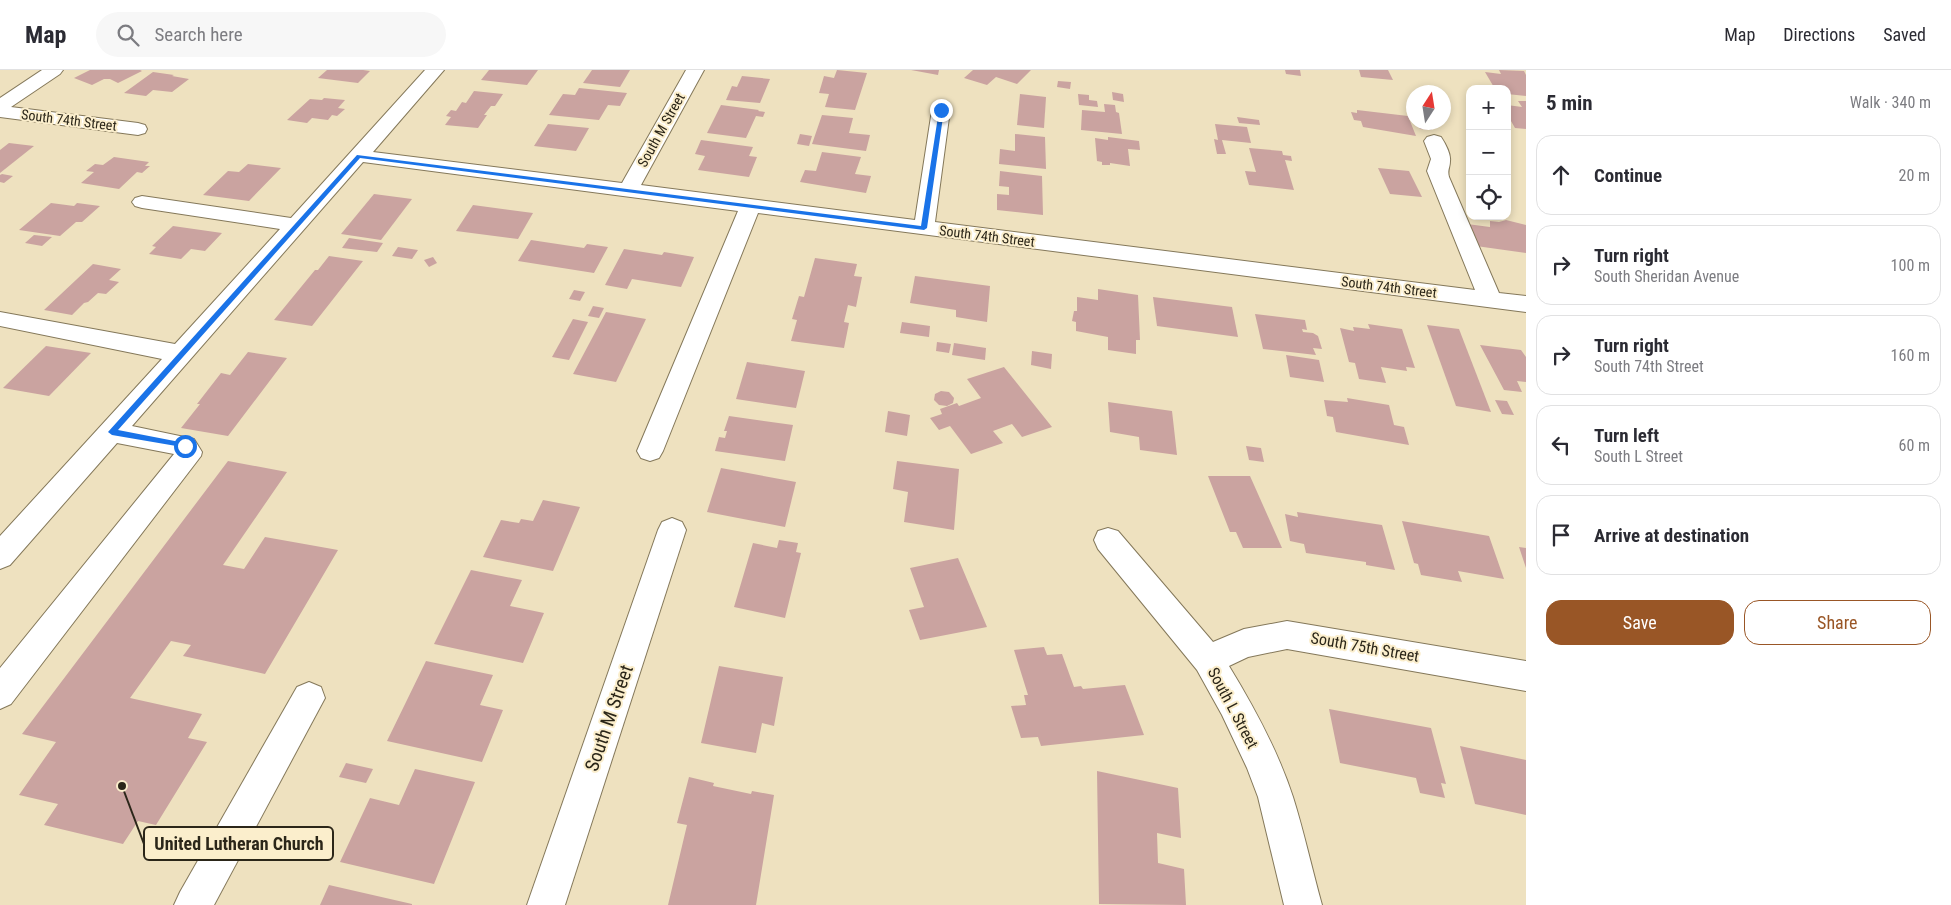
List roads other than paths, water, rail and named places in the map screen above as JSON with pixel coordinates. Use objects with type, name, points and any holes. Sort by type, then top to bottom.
[{"type":"street","points":[[0,106],[54,70]]},
{"type":"street","points":[[0,556],[435,70]]},
{"type":"street","name":"South M Street","points":[[628,190],[695,70]]},
{"type":"street","points":[[924,228],[941,110]]},
{"type":"street","name":"South 74th Street","points":[[0,111],[138,129]]},
{"type":"street","points":[[1434,141],[1441,159],[1437,171],[1439,177],[1490,299]]},
{"type":"street","name":"South 74th Street","points":[[359,156],[1526,304]]},
{"type":"street","points":[[142,202],[297,224]]},
{"type":"street","points":[[650,451],[750,206]]},
{"type":"street","points":[[2,320],[182,354]]},
{"type":"street","points":[[0,693],[188,456],[189,452],[185,446],[112,432]]},
{"type":"street","name":"South M Street","points":[[546,905],[672,530]]},
{"type":"street","name":"South L Street","points":[[1108,540],[1208,660],[1234,704],[1262,762],[1286,836],[1303,905]]},
{"type":"street","name":"South 75th Street","points":[[1208,660],[1244,642],[1287,635],[1526,676]]},
{"type":"street","points":[[193,905],[309,698]]},
{"type":"place","name":"United Lutheran Church","points":[[122,786]]}]
